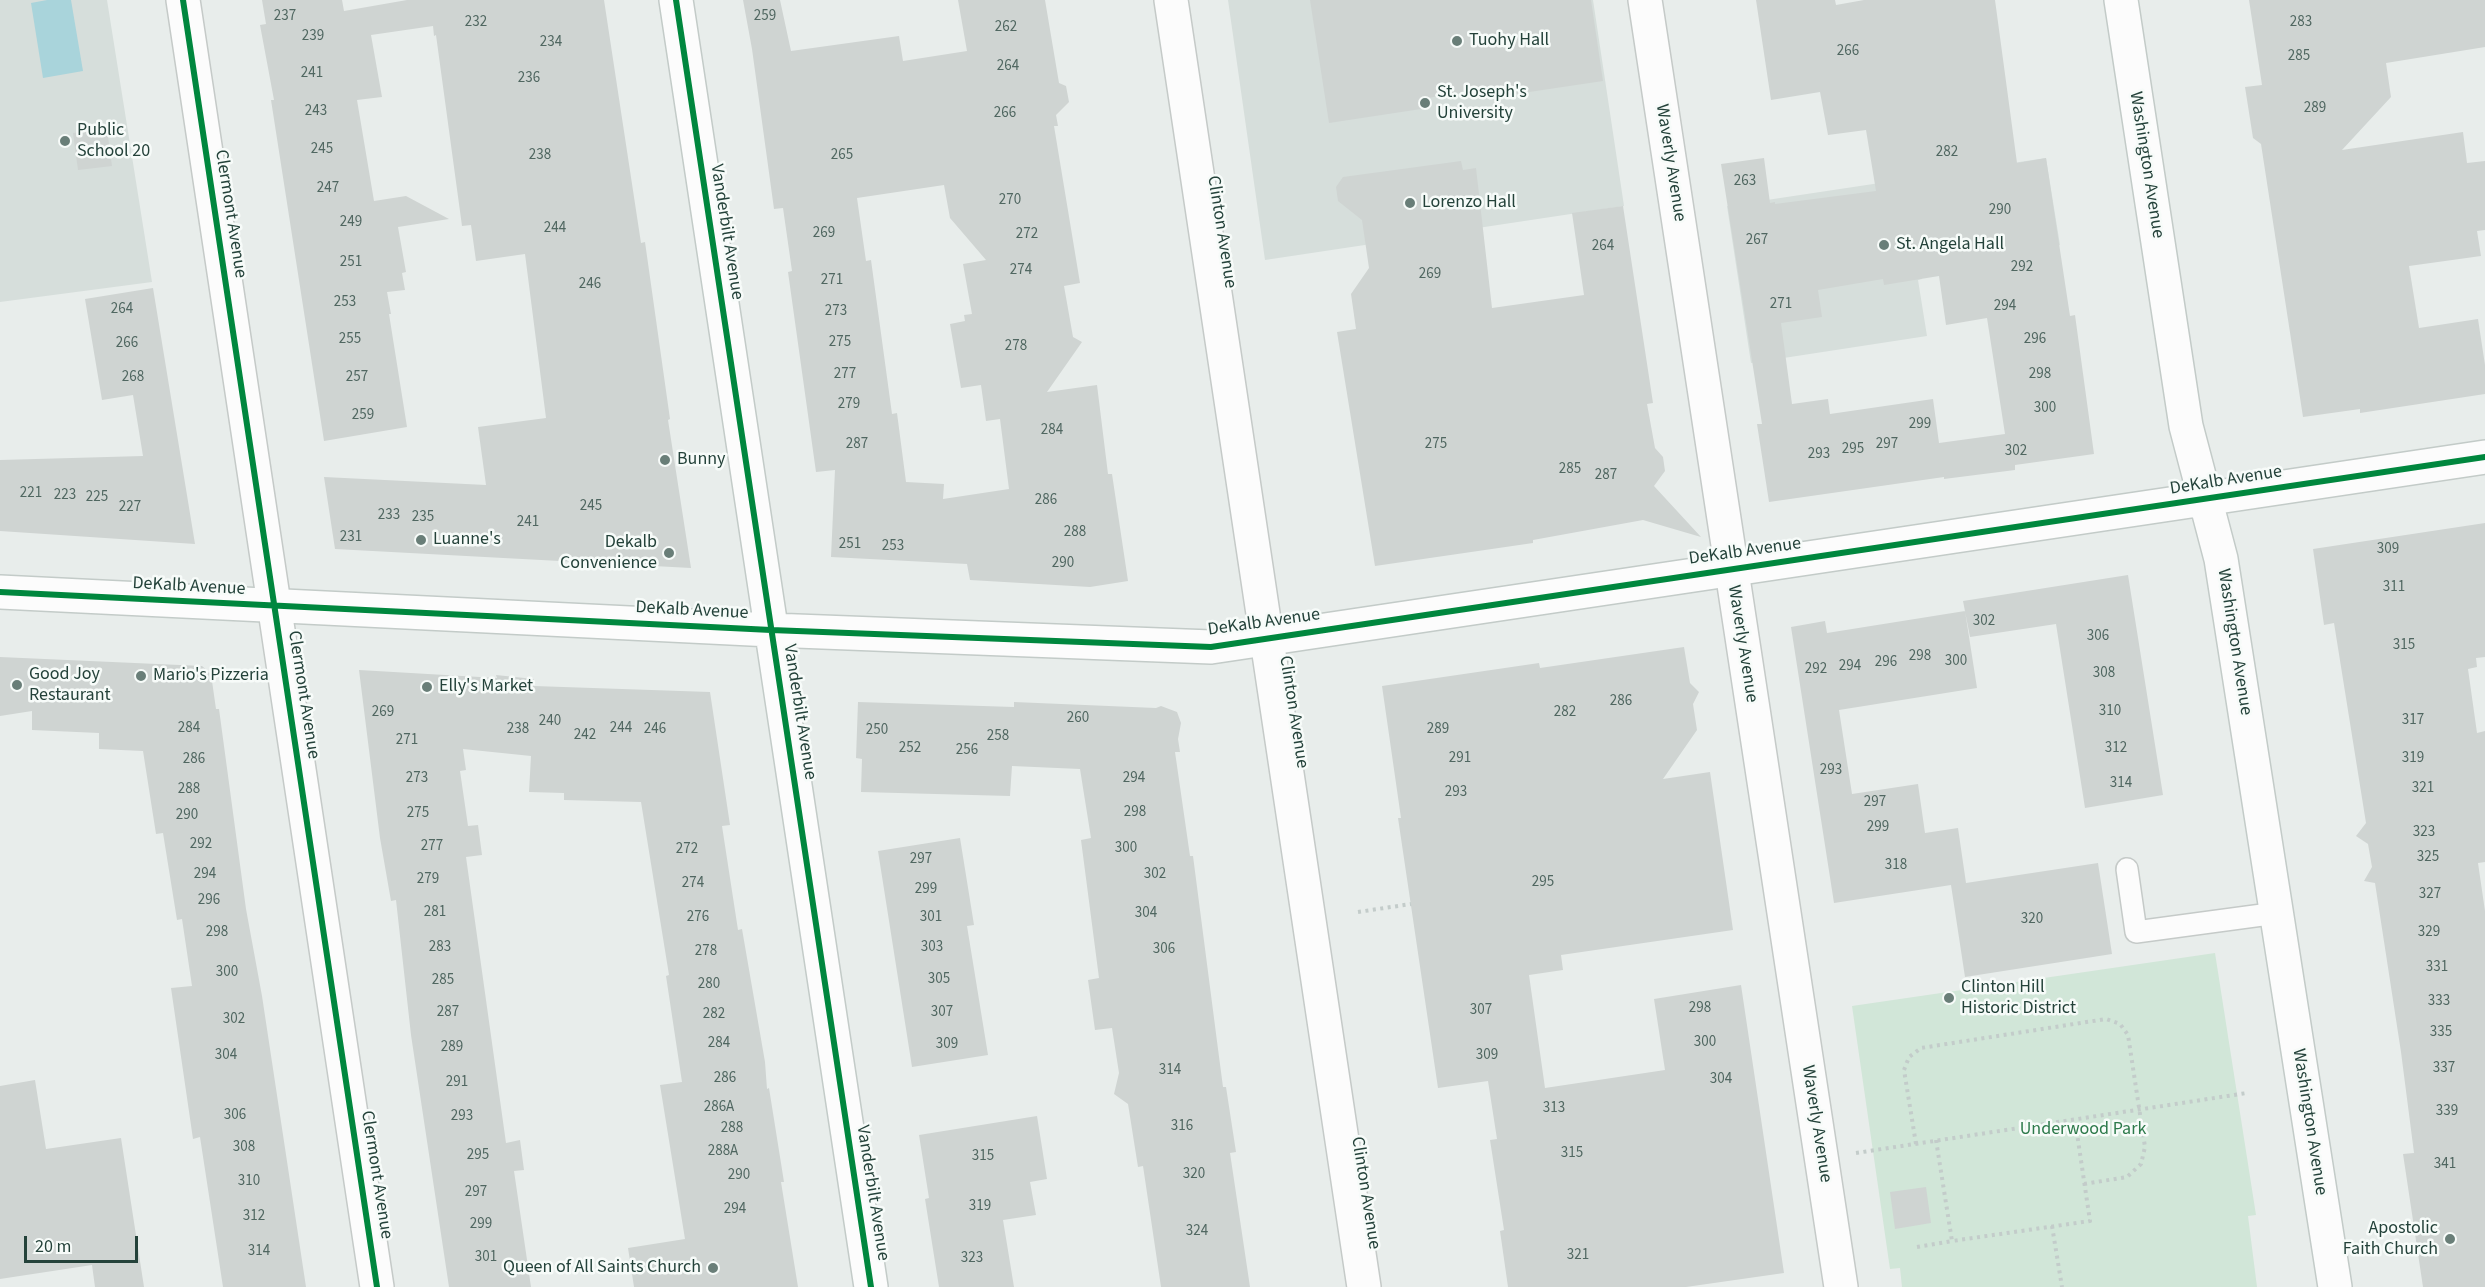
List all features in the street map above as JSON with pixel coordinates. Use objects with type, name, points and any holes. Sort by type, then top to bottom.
[{"type":"main road","name":"Clermont Avenue","points":[[183,0],[377,1287]]},
{"type":"main road","name":"Vanderbilt Avenue","points":[[676,0],[871,1287]]},
{"type":"main road","name":"Clinton Avenue","points":[[1170,0],[1364,1287]]},
{"type":"main road","name":"Waverly Avenue","points":[[1645,0],[1841,1287]]},
{"type":"main road","name":"Washington Avenue","points":[[2121,0],[2186,426],[2221,559],[2335,1287]]},
{"type":"main road","name":"DeKalb Avenue","points":[[0,592],[771,630],[1211,647],[2485,457]]},
{"type":"lane","points":[[2127,869],[2136,932],[2277,913]]},
{"type":"path","points":[[1358,912],[1411,904]]},
{"type":"path","points":[[1916,1144],[1904,1070],[1909,1057],[1921,1048],[2106,1019],[2120,1024],[2128,1035],[2145,1148],[2141,1164],[2127,1177],[2084,1184]]},
{"type":"path","points":[[1856,1153],[2247,1093]]},
{"type":"path","points":[[1917,1247],[2091,1221],[2074,1120]]},
{"type":"path","points":[[1936,1140],[1952,1241]]},
{"type":"path","points":[[2052,1226],[2062,1287]]},
{"type":"shaded area","name":"Public School 20","points":[[0,0],[107,0],[152,282],[0,302]]},
{"type":"shaded area","name":"St. Joseph's University","points":[[1228,0],[1593,0],[1624,206],[1265,260]]},
{"type":"shaded area","points":[[2046,158],[2060,245],[1920,266],[1922,279],[1918,280],[1927,336],[1751,363],[1727,206]]},
{"type":"green space","name":"Underwood Park","points":[[2215,953],[2256,1215],[2248,1216],[2257,1287],[1902,1287],[1900,1268],[1890,1269],[1852,1006]]},
{"type":"water","points":[[71,0],[83,71],[43,78],[31,3]]},
{"type":"building","points":[[262,0],[342,0],[344,11],[407,0],[604,0],[641,243],[645,242],[670,419],[668,420],[691,568],[335,549],[324,477],[486,485],[478,427],[546,418],[525,254],[476,261],[471,225],[462,226],[433,26],[371,35],[382,97],[357,100],[374,201],[406,196],[449,219],[398,227],[406,272],[402,273],[405,290],[387,292],[407,427],[324,441],[271,100],[274,100],[260,25],[266,24]]},
{"type":"building","points":[[743,0],[780,0],[791,51],[899,36],[903,61],[967,51],[958,0],[1045,0],[1059,83],[1066,86],[1069,102],[1056,115],[1058,126],[1054,126],[1080,283],[1064,286],[1073,337],[1082,342],[1047,392],[1097,385],[1108,474],[1112,474],[1128,581],[1090,587],[970,580],[967,564],[831,557],[835,470],[816,472],[788,272],[792,271],[783,208],[774,209]],"holes":[[[944,185],[950,218],[986,260],[963,264],[972,314],[964,315],[965,321],[950,324],[961,388],[981,385],[986,421],[1000,419],[1009,489],[943,499],[944,484],[906,482],[897,413],[892,414],[871,260],[866,261],[857,198]]]},
{"type":"building","name":"Tuohy Hall","points":[[1310,0],[1591,0],[1603,81],[1509,95],[1508,86],[1420,99],[1421,109],[1329,123]]},
{"type":"building","points":[[1756,0],[1835,0],[1836,5],[1864,0],[1995,0],[2017,163],[2046,158],[2070,316],[2075,315],[2094,454],[2015,465],[2015,470],[1944,479],[1944,477],[1769,502],[1757,424],[1762,424],[1721,164],[1764,158],[1770,203],[1775,202],[1775,204],[1876,191],[1866,130],[1828,135],[1820,92],[1771,100]],"holes":[[[1939,276],[1946,325],[1987,318],[2005,434],[1939,443],[1933,399],[1830,414],[1828,399],[1792,404],[1781,323],[1822,317],[1818,290],[1883,279],[1884,285]]]},
{"type":"building","points":[[2249,0],[2485,0],[2485,47],[2386,63],[2391,97],[2342,150],[2463,132],[2467,163],[2485,161],[2485,230],[2477,231],[2481,256],[2409,266],[2419,328],[2478,319],[2485,365],[2485,394],[2360,413],[2360,409],[2303,417],[2261,144],[2253,138],[2245,87],[2262,85]]},
{"type":"building","points":[[107,129],[112,166],[78,170],[73,133]]},
{"type":"building","points":[[1461,161],[1463,170],[1476,168],[1492,308],[1584,295],[1572,213],[1623,206],[1653,403],[1647,404],[1655,448],[1663,457],[1665,471],[1654,486],[1701,537],[1643,520],[1533,540],[1533,543],[1375,566],[1337,332],[1356,329],[1351,294],[1369,268],[1362,220],[1338,201],[1336,187],[1343,177]]},
{"type":"building","points":[[153,288],[195,544],[0,531],[0,460],[143,456],[133,395],[102,400],[85,299]]},
{"type":"building","points":[[2485,523],[2485,657],[2476,658],[2477,667],[2468,669],[2477,733],[2485,731],[2485,862],[2478,863],[2485,911],[2485,1287],[2423,1287],[2403,1154],[2414,1153],[2401,1052],[2375,883],[2364,881],[2372,867],[2368,844],[2356,836],[2366,823],[2334,623],[2324,625],[2313,549]]},
{"type":"building","points":[[2128,575],[2163,795],[2085,808],[2056,624],[1970,637],[1963,601]]},
{"type":"building","points":[[1965,611],[1977,688],[1839,710],[1852,794],[1918,784],[1925,833],[1958,828],[1966,883],[2098,863],[2112,954],[1965,977],[1951,885],[1834,903],[1791,627],[1825,621],[1827,633]]},
{"type":"building","points":[[1684,647],[1690,683],[1699,692],[1693,704],[1697,730],[1663,779],[1710,772],[1733,930],[1561,955],[1563,970],[1529,975],[1545,1088],[1665,1070],[1654,999],[1741,985],[1784,1273],[1686,1287],[1508,1287],[1500,1231],[1504,1230],[1490,1140],[1497,1139],[1488,1081],[1438,1088],[1398,818],[1401,818],[1382,686],[1539,663],[1540,668]]},
{"type":"building","points":[[0,657],[202,666],[211,674],[216,709],[219,709],[246,909],[262,996],[306,1287],[223,1287],[200,1137],[193,1139],[171,988],[192,986],[182,919],[177,920],[163,833],[156,834],[143,751],[99,749],[99,733],[32,730],[32,711],[0,716]]},
{"type":"building","points":[[359,670],[497,678],[496,675],[534,679],[534,686],[710,692],[730,825],[722,826],[738,930],[742,929],[765,1062],[767,1089],[769,1088],[784,1182],[781,1182],[798,1287],[634,1287],[628,1248],[685,1239],[660,1085],[682,1082],[666,976],[669,975],[641,802],[564,800],[564,793],[529,792],[531,756],[463,749],[466,770],[460,771],[468,826],[478,825],[482,855],[466,857],[506,1143],[520,1140],[524,1170],[514,1171],[531,1287],[449,1287],[411,1035],[396,900],[391,901],[380,838]]},
{"type":"building","points":[[858,702],[1014,707],[1014,702],[1156,708],[1161,706],[1177,712],[1181,723],[1178,739],[1180,752],[1175,752],[1190,856],[1193,856],[1223,1087],[1226,1087],[1236,1152],[1230,1153],[1250,1287],[1161,1287],[1143,1166],[1138,1167],[1128,1104],[1114,1094],[1119,1073],[1112,1028],[1095,1030],[1088,980],[1099,978],[1081,840],[1091,838],[1080,769],[1012,766],[1010,796],[861,792],[862,759],[856,758]]},
{"type":"building","points":[[960,838],[974,925],[967,926],[988,1055],[912,1067],[878,851]]},
{"type":"building","points":[[35,1080],[46,1149],[121,1138],[144,1287],[95,1287],[92,1265],[0,1279],[0,1086]]},
{"type":"building","points":[[1037,1116],[1047,1179],[1030,1182],[1036,1215],[1003,1220],[1014,1287],[939,1287],[925,1199],[929,1198],[919,1135]]},
{"type":"building","points":[[1926,1187],[1931,1223],[1895,1229],[1890,1192]]},
{"type":"cycle path","points":[[183,0],[377,1287]]},
{"type":"cycle path","points":[[676,0],[871,1287]]},
{"type":"cycle path","points":[[0,592],[771,630],[1211,647],[2485,457]]},
{"type":"place","name":"Tuohy Hall","points":[[1457,41]]},
{"type":"place","name":"St. Joseph's University","points":[[1425,103]]},
{"type":"place","name":"Public School 20","points":[[65,141]]},
{"type":"place","name":"Lorenzo Hall","points":[[1410,203]]},
{"type":"place","name":"St. Angela Hall","points":[[1884,245]]},
{"type":"place","name":"Bunny","points":[[665,460]]},
{"type":"place","name":"Luanne's","points":[[421,540]]},
{"type":"place","name":"Dekalb Convenience","points":[[669,553]]},
{"type":"place","name":"Mario's Pizzeria","points":[[141,676]]},
{"type":"place","name":"Good Joy Restaurant","points":[[17,685]]},
{"type":"place","name":"Elly's Market","points":[[427,687]]},
{"type":"place","name":"Clinton Hill Historic District","points":[[1949,998]]},
{"type":"place","name":"Apostolic Faith Church","points":[[2450,1239]]},
{"type":"place","name":"Queen of All Saints Church","points":[[713,1268]]}]
